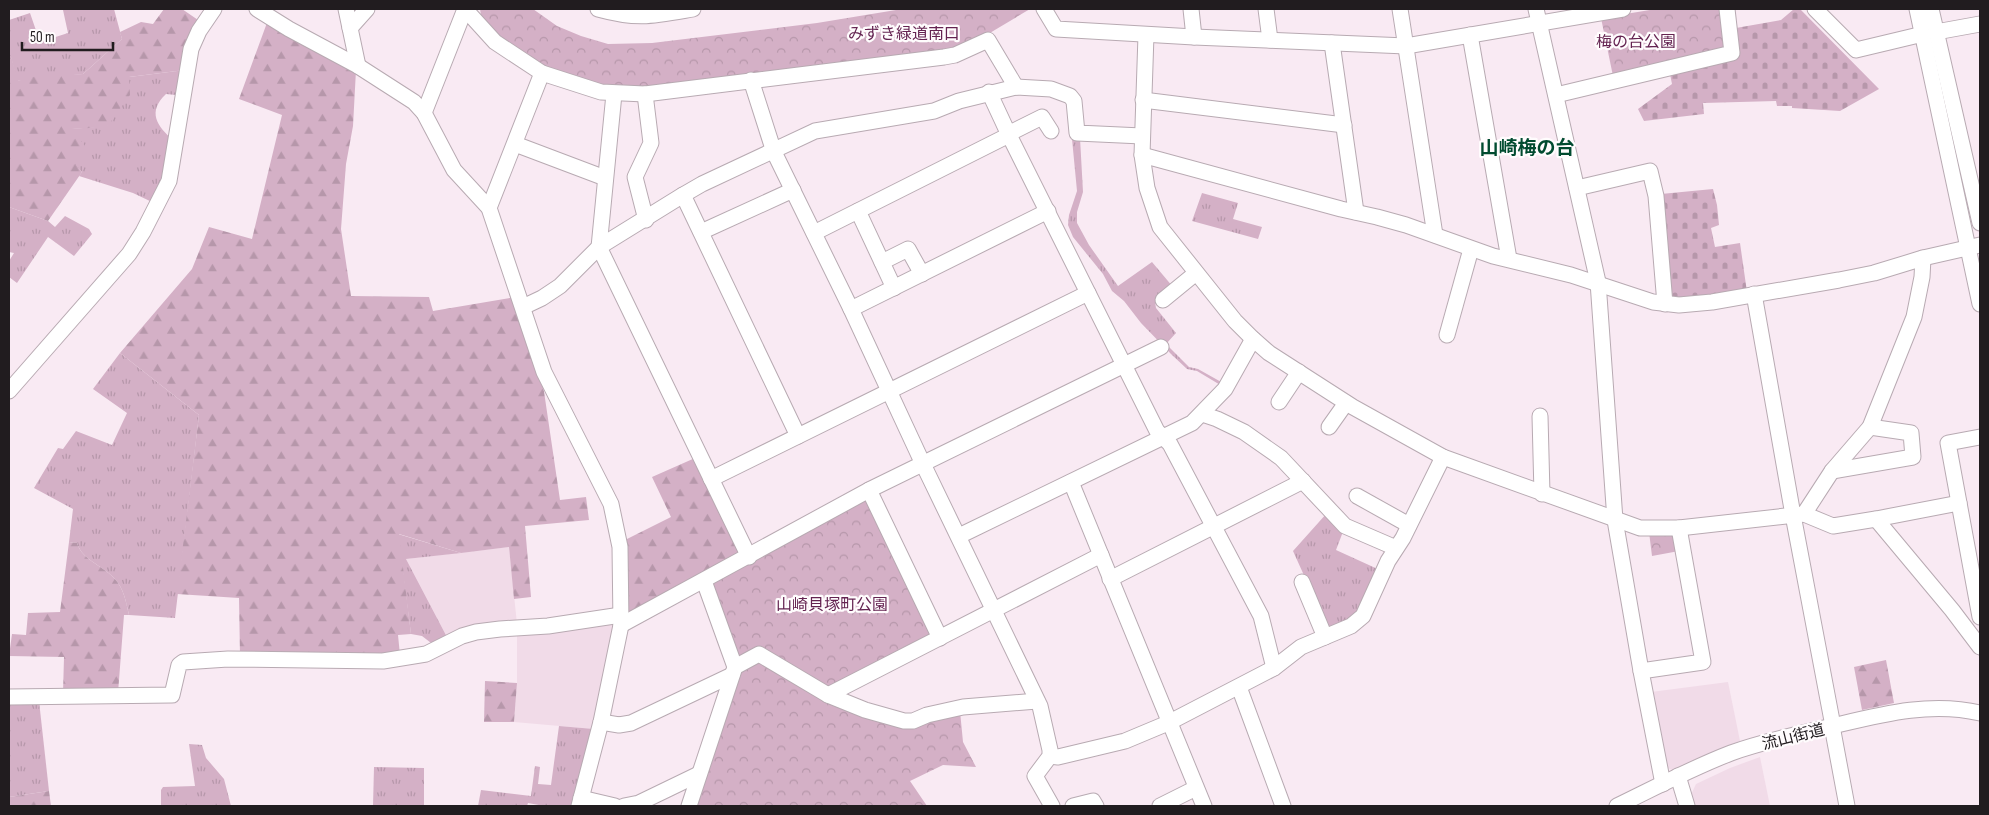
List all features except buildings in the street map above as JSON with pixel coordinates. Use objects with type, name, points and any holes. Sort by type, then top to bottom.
[{"type":"street","points":[[9,391],[129,254],[143,232],[169,181],[192,49],[199,31],[214,9]]},
{"type":"street","points":[[346,9],[358,66]]},
{"type":"street","points":[[350,28],[368,9]]},
{"type":"street","points":[[424,113],[465,9],[495,42],[542,73],[601,92],[614,94],[644,94],[955,55],[988,40],[1016,87]]},
{"type":"street","points":[[598,9],[624,16],[642,17],[693,9]]},
{"type":"street","points":[[1044,9],[1056,29],[1146,35],[1406,46],[1470,35],[1538,16],[1623,9]]},
{"type":"street","points":[[1191,9],[1194,37]]},
{"type":"street","points":[[1266,9],[1270,40]]},
{"type":"street","points":[[1400,9],[1434,235]]},
{"type":"street","points":[[1556,95],[1732,53],[1728,9]]},
{"type":"street","points":[[1917,9],[1930,33],[1980,223]]},
{"type":"street","points":[[1931,9],[1930,33],[1974,246],[1980,304]]},
{"type":"street","points":[[261,10],[315,44],[358,66],[414,102],[424,113],[454,170],[489,208],[544,372],[611,504],[620,547],[621,620],[600,722],[580,802],[615,806]]},
{"type":"street","points":[[1820,10],[1856,50],[1980,24]]},
{"type":"street","points":[[1538,16],[1598,282],[1615,520],[1663,784]]},
{"type":"street","points":[[1146,35],[1142,155],[1147,188],[1160,227],[1235,321],[1253,339],[1346,403],[1443,457],[1640,528],[1679,528],[1798,514],[1833,526],[1959,503]]},
{"type":"street","points":[[1470,35],[1509,259]]},
{"type":"street","points":[[1332,43],[1356,212]]},
{"type":"street","points":[[489,208],[542,73]]},
{"type":"street","points":[[751,80],[774,152],[851,309],[1037,701],[1048,741],[1050,756],[1035,776],[1052,806]]},
{"type":"street","points":[[523,308],[560,286],[599,247],[702,184],[774,152],[815,131],[934,111],[989,92],[1016,87],[1050,89],[1070,96],[1074,101],[1077,133],[1142,136]]},
{"type":"street","points":[[989,92],[1008,134],[1157,431],[1170,444],[1261,616],[1274,668]]},
{"type":"street","points":[[614,94],[599,247],[748,557]]},
{"type":"street","points":[[644,94],[651,144],[635,177],[646,220]]},
{"type":"street","points":[[1143,100],[1344,124]]},
{"type":"street","points":[[814,232],[1042,117],[1050,131]]},
{"type":"street","points":[[515,144],[605,178]]},
{"type":"street","points":[[1142,155],[1399,223],[1470,249],[1598,282],[1653,302],[1665,304],[1679,305],[1712,302],[1874,273],[1923,258],[1974,246]]},
{"type":"street","points":[[1576,188],[1650,171],[1656,196],[1665,304]]},
{"type":"street","points":[[701,232],[793,190]]},
{"type":"street","points":[[684,195],[798,436]]},
{"type":"street","points":[[858,211],[894,288]]},
{"type":"street","points":[[851,309],[1048,211]]},
{"type":"street","points":[[882,262],[908,249],[922,274]]},
{"type":"street","points":[[1447,335],[1470,249]]},
{"type":"street","points":[[1798,514],[1870,427],[1914,317],[1922,277],[1923,258]]},
{"type":"street","points":[[1163,300],[1196,273]]},
{"type":"street","points":[[711,479],[1088,293]]},
{"type":"street","points":[[1754,294],[1798,514],[1847,806]]},
{"type":"street","points":[[959,536],[1192,423],[1224,389],[1253,339]]},
{"type":"street","points":[[9,697],[172,695],[179,665],[183,662],[228,659],[383,661],[426,654],[462,636],[476,632],[621,620],[704,581],[869,490],[1161,347]]},
{"type":"street","points":[[1279,402],[1299,372]]},
{"type":"street","points":[[1329,427],[1346,403]]},
{"type":"street","points":[[1202,414],[1226,423],[1262,443],[1281,458],[1344,526],[1396,548]]},
{"type":"street","points":[[1540,416],[1542,494]]},
{"type":"street","points":[[1832,471],[1913,457],[1911,433],[1870,427]]},
{"type":"street","points":[[1959,619],[1980,616],[1948,443],[1980,437]]},
{"type":"street","points":[[1050,756],[1058,757],[1125,741],[1168,723],[1274,668],[1301,647],[1351,626],[1363,616],[1388,561],[1409,525],[1443,457]]},
{"type":"street","points":[[1110,579],[1303,481]]},
{"type":"street","points":[[1071,482],[1168,723],[1204,806]]},
{"type":"street","points":[[869,490],[940,638]]},
{"type":"street","points":[[1357,496],[1409,525]]},
{"type":"street","points":[[1876,519],[1980,646]]},
{"type":"street","points":[[1641,671],[1703,662],[1679,528]]},
{"type":"street","points":[[828,695],[1101,555]]},
{"type":"street","points":[[689,806],[733,671],[704,581]]},
{"type":"street","points":[[1302,582],[1325,637]]},
{"type":"street","points":[[600,722],[619,725],[631,723],[733,671],[758,654],[828,695],[865,710],[904,721],[913,721],[927,715],[963,707],[1037,701]]},
{"type":"street","points":[[1239,686],[1283,806]]},
{"type":"street","name":"流山街道","points":[[1616,806],[1678,776],[1738,751],[1785,737],[1888,712],[1939,707],[1980,713]]},
{"type":"street","points":[[624,806],[639,802],[699,774]]},
{"type":"street","points":[[1678,776],[1687,806]]},
{"type":"street","points":[[1160,806],[1196,788]]},
{"type":"street","points":[[1074,806],[1093,801],[1096,806]]},
{"type":"shaded area","points":[[509,547],[517,624],[448,639],[406,559]]},
{"type":"shaded area","points":[[617,620],[594,729],[514,722],[517,683],[517,630]]},
{"type":"shaded area","points":[[1728,682],[1740,741],[1672,770],[1666,767],[1651,692]]},
{"type":"shaded area","points":[[1760,757],[1770,806],[1693,806],[1690,797],[1696,784],[1730,768]]},
{"type":"green space","points":[[114,9],[122,39],[83,74],[17,81],[11,57],[9,56],[9,20],[30,13],[40,42],[68,33],[63,10]]},
{"type":"green space","points":[[164,9],[182,9],[201,22],[185,70],[129,77],[130,95],[107,127],[72,129],[85,146],[76,165],[82,172],[48,221],[9,207],[9,56],[11,56],[18,81],[29,77],[83,74],[122,39],[120,32],[141,22],[153,24]]},
{"type":"green space","name":"みずき緑道南口","points":[[480,9],[533,9],[557,26],[608,44],[652,43],[817,23],[902,9],[1030,9],[978,40],[955,50],[647,89],[603,87],[546,69],[498,38],[481,15]]},
{"type":"green space","name":"梅の台公園","points":[[1656,9],[1723,9],[1726,45],[1723,49],[1613,76],[1601,18]]},
{"type":"green space","points":[[1794,9],[1800,9],[1879,89],[1840,111],[1777,106],[1776,101],[1703,103],[1704,114],[1644,121],[1638,109],[1672,84],[1670,74],[1738,57],[1736,28],[1781,20]]},
{"type":"green space","points":[[268,20],[356,70],[353,126],[346,164],[341,229],[351,296],[429,297],[433,311],[516,297],[542,378],[560,500],[586,497],[589,520],[525,526],[531,597],[514,599],[509,547],[461,553],[399,534],[411,634],[398,635],[400,655],[240,656],[239,598],[177,594],[199,415],[120,353],[192,269],[209,227],[252,239],[282,115],[239,99]]},
{"type":"green space","points":[[185,70],[176,95],[166,94],[157,107],[156,118],[162,129],[173,140],[154,203],[133,193],[79,176],[82,172],[76,166],[71,129],[107,126],[129,77]]},
{"type":"green space","points":[[1080,138],[1083,192],[1077,212],[1077,223],[1089,245],[1118,286],[1152,262],[1173,287],[1155,302],[1156,308],[1176,333],[1166,344],[1189,367],[1198,369],[1223,383],[1222,386],[1197,371],[1187,369],[1171,354],[1141,323],[1124,301],[1112,291],[1103,274],[1073,237],[1068,225],[1069,215],[1077,191],[1072,139]]},
{"type":"green space","points":[[1713,189],[1719,225],[1711,228],[1715,247],[1740,243],[1747,292],[1689,299],[1671,297],[1661,194]]},
{"type":"green space","points":[[1202,193],[1238,203],[1233,219],[1262,227],[1258,239],[1192,221]]},
{"type":"green space","points":[[9,207],[48,221],[55,227],[65,216],[89,229],[92,234],[74,256],[48,237],[17,283],[9,277],[9,261],[14,253],[9,252]]},
{"type":"green space","points":[[120,353],[199,415],[175,618],[129,615],[124,595],[117,582],[109,573],[83,554],[77,543],[69,542],[73,509],[34,488],[58,448],[63,449],[76,431],[112,445],[127,413],[93,389]]},
{"type":"green space","points":[[695,458],[739,551],[737,556],[630,614],[626,611],[623,541],[671,517],[652,477]]},
{"type":"green space","name":"山崎貝塚町公園","points":[[865,499],[933,633],[830,689],[799,674],[737,655],[713,586],[715,581]]},
{"type":"green space","points":[[1327,513],[1344,529],[1336,550],[1382,571],[1362,614],[1330,633],[1293,551]]},
{"type":"green space","points":[[1649,532],[1672,534],[1679,551],[1652,556]]},
{"type":"green space","points":[[398,534],[461,553],[406,559],[448,639],[435,646],[422,636],[411,634]]},
{"type":"green space","points":[[69,542],[77,543],[83,554],[114,578],[124,595],[129,615],[124,615],[118,693],[63,693],[64,657],[9,656],[12,634],[26,635],[28,613],[60,612]]},
{"type":"green space","points":[[756,660],[901,725],[960,711],[963,742],[976,767],[943,765],[910,781],[927,806],[695,806],[739,670]]},
{"type":"green space","points":[[1886,660],[1894,703],[1862,710],[1854,667]]},
{"type":"green space","points":[[485,681],[517,683],[514,722],[484,722]]},
{"type":"green space","points":[[9,700],[39,701],[49,791],[9,797]]},
{"type":"green space","points":[[559,726],[594,729],[574,806],[544,806],[528,803],[527,806],[478,806],[481,790],[531,796],[535,766],[540,767],[538,784],[551,785]]},
{"type":"green space","points":[[189,744],[202,745],[206,758],[224,779],[231,806],[161,806],[161,790],[163,787],[195,786]]},
{"type":"green space","points":[[374,767],[424,768],[424,806],[373,806]]},
{"type":"green space","points":[[49,791],[51,806],[9,806],[9,797]]},
{"type":"district","name":"山崎梅の台","points":[[1527,147]]}]
